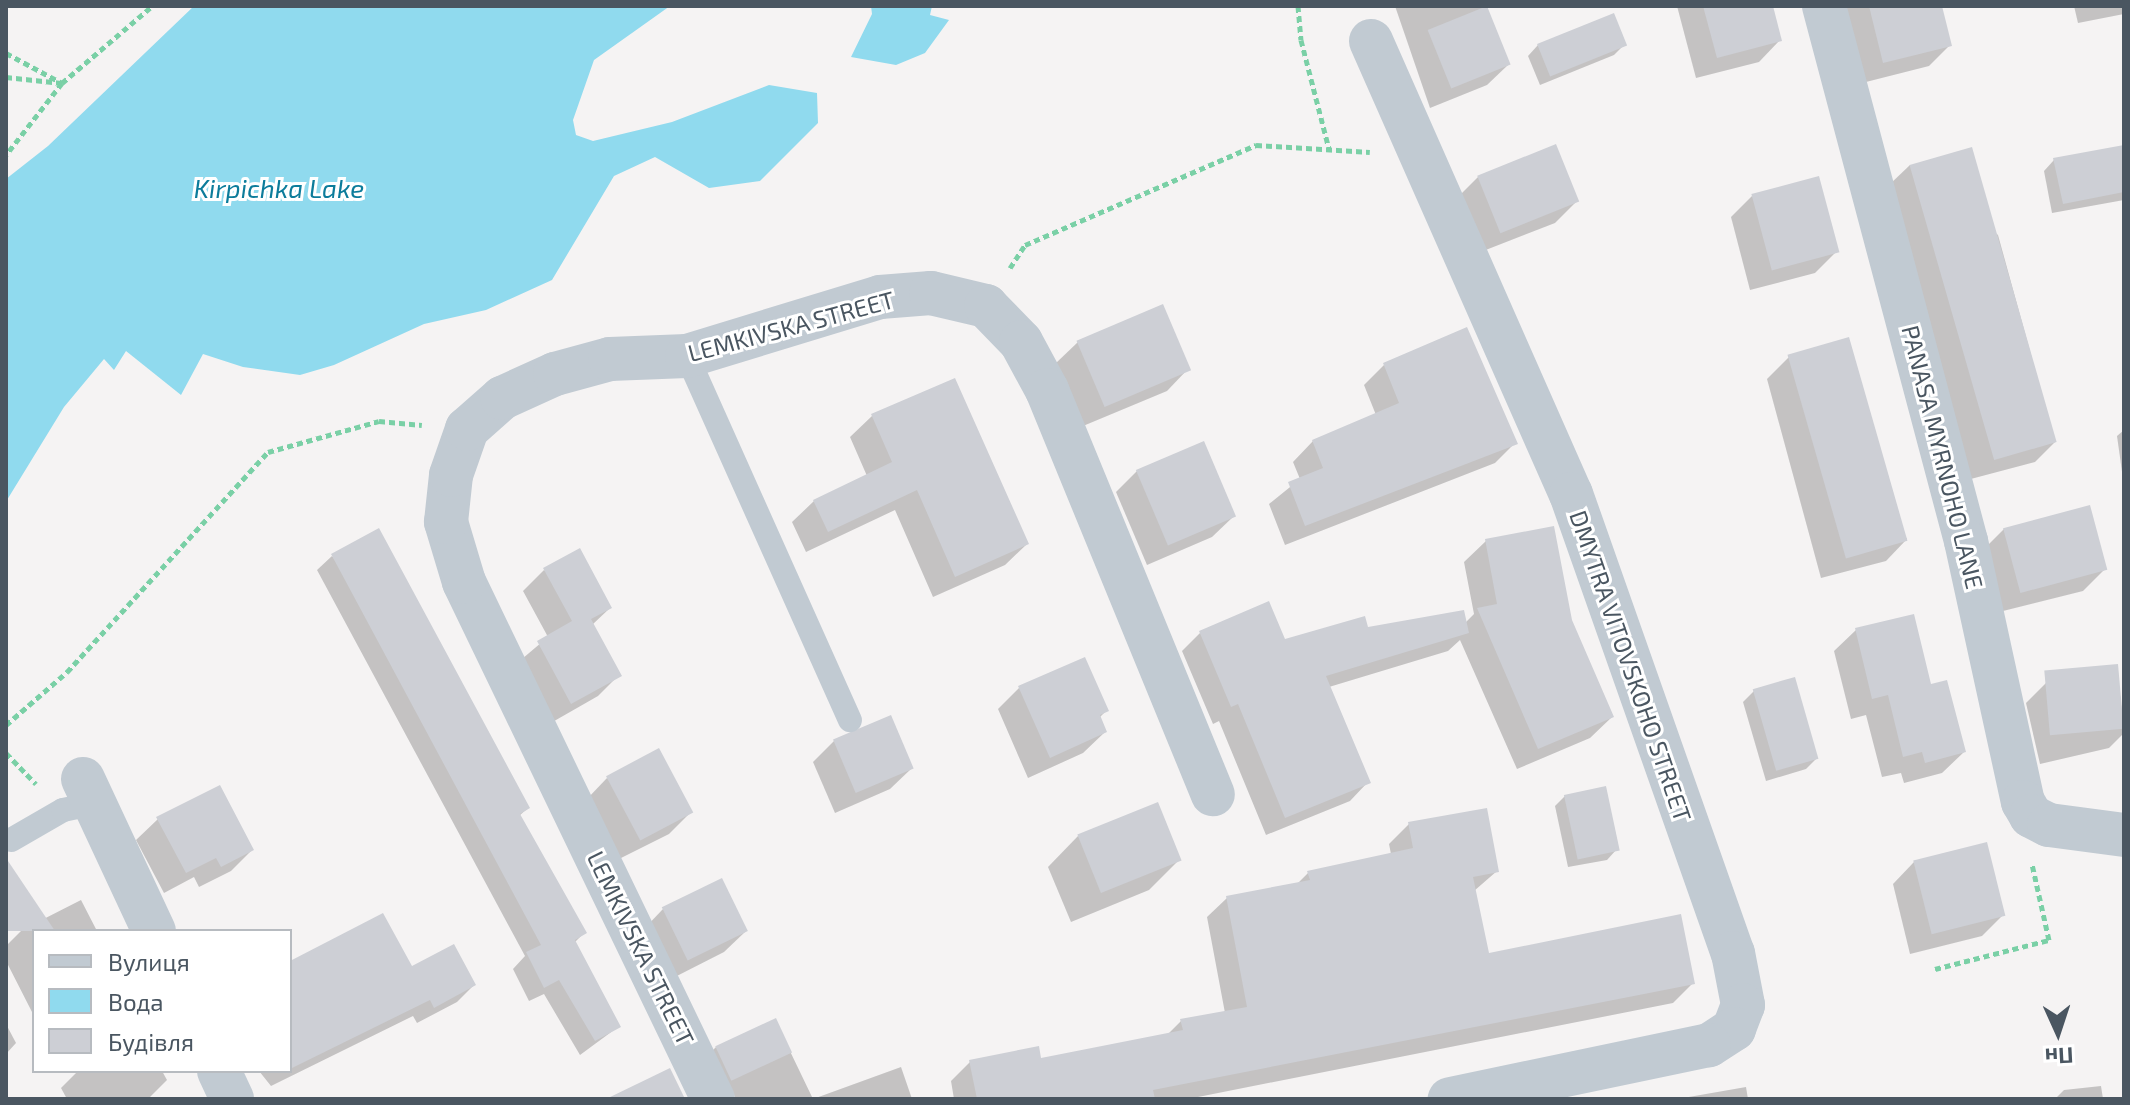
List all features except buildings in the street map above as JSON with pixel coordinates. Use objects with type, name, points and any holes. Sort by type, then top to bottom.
[{"type":"street","name":"PANASA MYRNOHO LANE","points":[[1824,6],[1966,541],[2023,802],[2031,816]]},
{"type":"street","name":"DMYTRA VITOVSKOHO STREET","points":[[1371,41],[1417,155],[1571,494],[1733,953],[1743,1005],[1734,1029],[1709,1045],[1450,1099]]},
{"type":"street","name":"LEMKIVSKA STREET","points":[[713,1099],[464,582],[446,522],[451,475],[467,429],[502,398],[555,374],[610,359],[687,356],[880,297],[931,293],[986,306]]},
{"type":"street","points":[[986,306],[1021,342],[1047,390],[1213,794]]},
{"type":"street","points":[[89,791],[153,929]]},
{"type":"street","points":[[2031,816],[2049,825],[2124,835]]},
{"type":"street","points":[[220,1073],[232,1099]]},
{"type":"lane","points":[[687,356],[850,720]]},
{"type":"lane","points":[[11,840],[89,791]]},
{"type":"path","points":[[6,155],[62,83],[152,6]]},
{"type":"path","points":[[1298,6],[1301,40],[1329,149]]},
{"type":"path","points":[[6,53],[62,83]]},
{"type":"path","points":[[6,77],[62,83]]},
{"type":"path","points":[[986,306],[1025,245],[1256,145],[1417,155]]},
{"type":"path","points":[[6,725],[67,672],[268,452],[379,421],[467,429]]},
{"type":"path","points":[[6,753],[27,776]]},
{"type":"path","points":[[1935,969],[2049,940],[2026,840],[2031,816]]},
{"type":"water","name":"Kirpichka Lake","points":[[194,6],[670,6],[594,60],[573,120],[576,135],[593,141],[672,122],[769,85],[817,93],[818,123],[760,181],[709,188],[655,157],[614,176],[552,280],[486,310],[424,324],[334,365],[300,375],[243,367],[203,354],[181,395],[126,351],[114,370],[104,359],[64,407],[7,500],[6,568],[6,179],[48,146]]},
{"type":"water","points":[[871,6],[932,6],[930,15],[949,20],[925,53],[896,65],[851,57],[872,14]]}]
